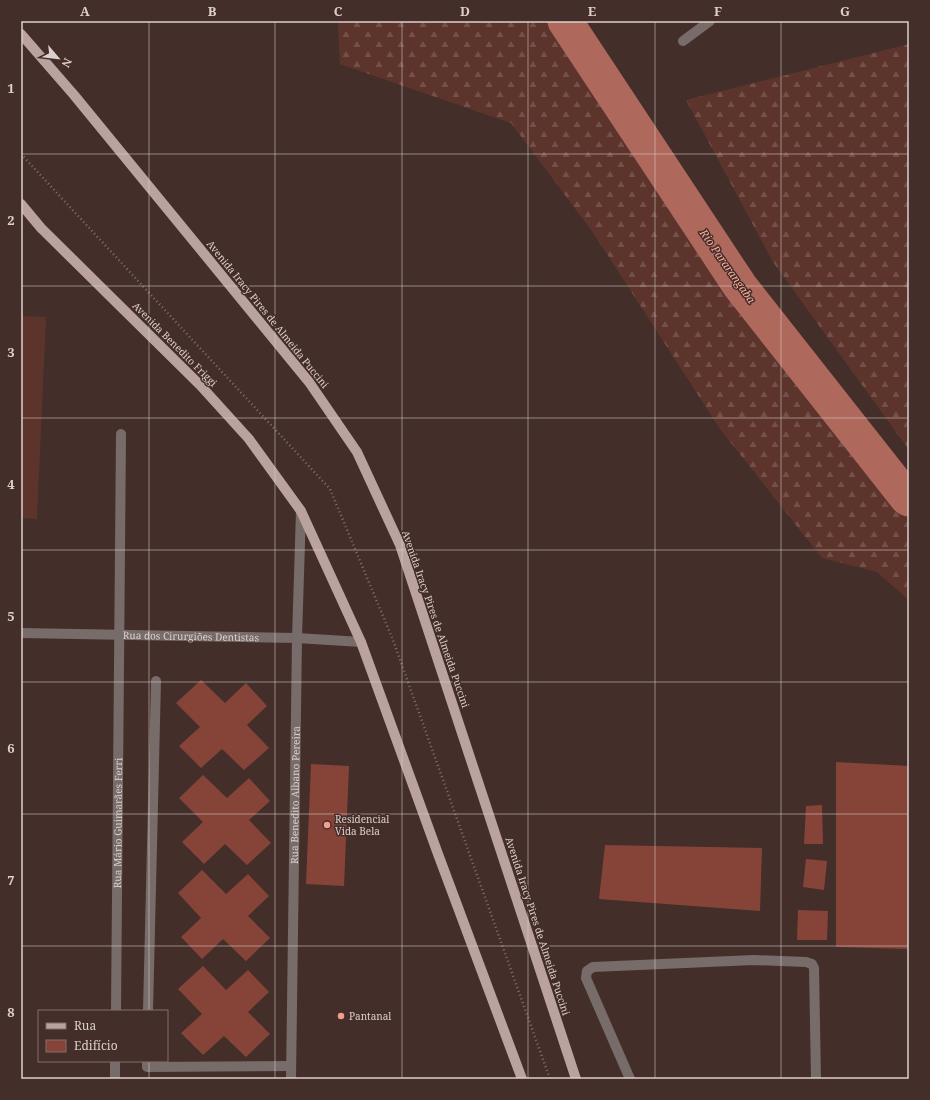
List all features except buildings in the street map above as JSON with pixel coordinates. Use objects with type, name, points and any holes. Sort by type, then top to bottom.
[{"type":"main road","name":"Avenida Iracy Pires de Almeida Puccini","points":[[21,34],[74,95],[309,382],[357,452],[400,545],[576,1079]]},
{"type":"main road","name":"Avenida Benedito Friggi","points":[[21,204],[41,228],[200,385],[249,439],[301,511]]},
{"type":"main road","points":[[301,511],[362,642],[438,854],[522,1079]]},
{"type":"main road","points":[[568,1079],[572,1068]]},
{"type":"street","points":[[683,42],[710,21]]},
{"type":"street","name":"Rua Mário Guimarães Ferri","points":[[116,1010],[121,434]]},
{"type":"street","name":"Rua Benedito Albano Pereira","points":[[291,1079],[297,638],[301,511]]},
{"type":"street","name":"Rua dos Cirurgiões Dentistas","points":[[21,633],[297,638],[362,642]]},
{"type":"street","points":[[148,1010],[156,681]]},
{"type":"street","points":[[630,1079],[586,978],[587,971],[593,967],[754,960],[806,962],[812,964],[814,968],[816,1079]]},
{"type":"street","points":[[115,1062],[115,1079]]},
{"type":"street","points":[[147,1062],[147,1067],[291,1066]]},
{"type":"green space","points":[[338,21],[565,21],[740,286],[909,499],[909,600],[877,572],[822,558],[720,429],[594,234],[511,123],[340,64]]},
{"type":"green space","points":[[909,44],[909,450],[773,262],[686,100]]},
{"type":"green space","points":[[21,316],[46,317],[37,519],[21,518]]},
{"type":"waterway","name":"Rio Pararangaba","points":[[565,21],[740,286],[909,499]]},
{"type":"place","name":"Residencial Vida Bela","points":[[327,825]]},
{"type":"place","name":"Pantanal","points":[[341,1016]]}]
